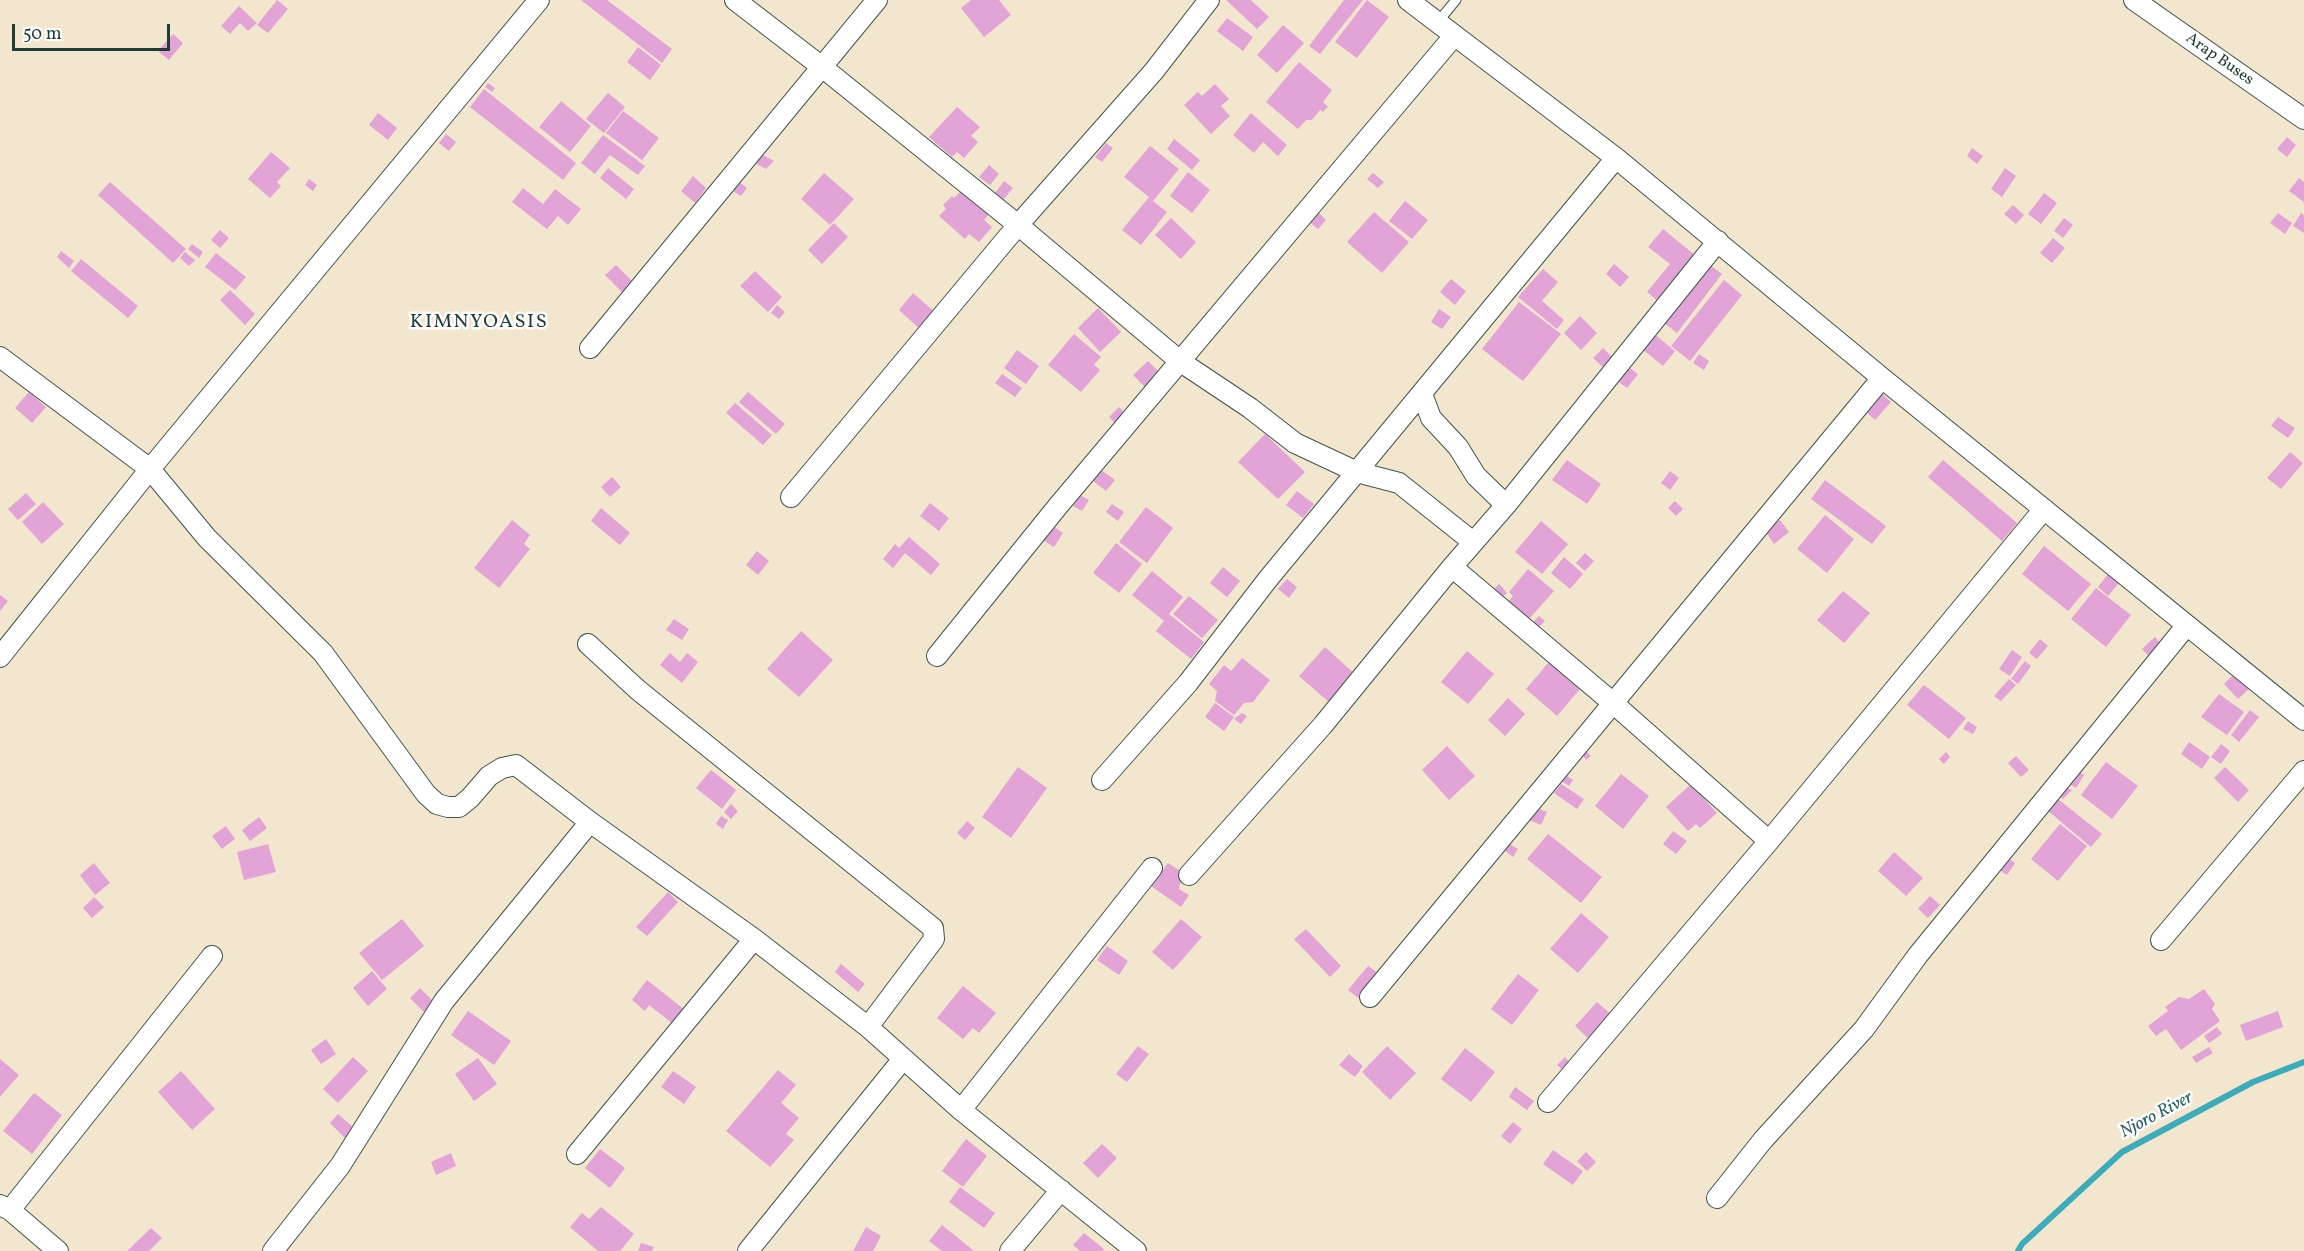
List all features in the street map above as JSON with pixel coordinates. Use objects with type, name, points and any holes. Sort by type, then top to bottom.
[{"type":"street","points":[[0,657],[150,469],[539,0]]},
{"type":"street","points":[[735,0],[1018,225],[1181,362],[1250,408],[1295,443],[1357,472],[1399,483],[1436,510],[1473,542]]},
{"type":"street","points":[[590,348],[877,0]]},
{"type":"street","points":[[791,497],[1018,225],[1154,71],[1209,0]]},
{"type":"street","points":[[1408,0],[1617,158],[1882,378],[2304,720]]},
{"type":"street","name":"Arap Buses","points":[[2134,0],[2304,119]]},
{"type":"street","points":[[937,656],[1058,506],[1454,36]]},
{"type":"street","points":[[1102,780],[1188,683],[1268,579],[1617,158]]},
{"type":"street","points":[[1189,875],[1323,725],[1452,567],[1506,505],[1718,241]]},
{"type":"street","points":[[0,357],[150,469],[207,538],[323,653],[416,781],[437,804],[459,807],[489,776],[502,768],[516,765],[590,822],[754,939],[868,1027],[961,1110],[1136,1251]]},
{"type":"street","points":[[1370,997],[1882,378]]},
{"type":"street","points":[[1422,394],[1431,418],[1458,447],[1476,476],[1506,505]]},
{"type":"street","points":[[1548,1102],[1769,841],[2044,509]]},
{"type":"street","points":[[1452,567],[1769,841]]},
{"type":"street","points":[[1717,1198],[1763,1140],[1864,1029],[1918,955],[2187,625]]},
{"type":"street","points":[[588,644],[638,690],[933,928],[934,939],[868,1027]]},
{"type":"street","points":[[2161,940],[2304,771]]},
{"type":"street","points":[[273,1251],[340,1166],[444,1001],[590,822]]},
{"type":"street","points":[[961,1110],[1152,868]]},
{"type":"street","points":[[577,1154],[754,939]]},
{"type":"street","points":[[58,1251],[5,1208],[212,956]]},
{"type":"street","points":[[748,1251],[903,1059]]},
{"type":"street","points":[[1010,1251],[1061,1190]]},
{"type":"lane","points":[[1437,23],[1456,0]]},
{"type":"building","points":[[277,0],[288,9],[268,33],[257,25]]},
{"type":"building","points":[[581,0],[607,0],[672,49],[662,63]]},
{"type":"building","points":[[971,0],[999,0],[1011,15],[984,37],[961,8]]},
{"type":"building","points":[[1226,0],[1251,0],[1269,17],[1257,29]]},
{"type":"building","points":[[1344,0],[1363,0],[1320,54],[1309,46]]},
{"type":"building","points":[[1367,0],[1389,17],[1357,58],[1335,42]]},
{"type":"building","points":[[239,6],[257,23],[248,31],[240,23],[230,34],[221,26]]},
{"type":"building","points":[[1227,18],[1253,37],[1243,51],[1217,31]]},
{"type":"building","points":[[1283,25],[1304,43],[1277,73],[1257,55]]},
{"type":"building","points":[[173,34],[183,43],[169,60],[158,51]]},
{"type":"building","points":[[638,47],[661,65],[650,80],[627,62]]},
{"type":"building","points":[[1299,62],[1332,90],[1323,102],[1328,107],[1323,112],[1320,110],[1312,120],[1306,120],[1298,129],[1266,102]]},
{"type":"building","points":[[488,83],[495,88],[492,92],[485,87]]},
{"type":"building","points":[[1215,84],[1229,99],[1221,106],[1230,116],[1211,134],[1184,105],[1198,92],[1202,96]]},
{"type":"building","points":[[484,89],[576,163],[563,180],[470,107]]},
{"type":"building","points":[[608,93],[625,107],[604,133],[586,119]]},
{"type":"building","points":[[561,101],[591,126],[570,152],[539,127]]},
{"type":"building","points":[[957,107],[980,127],[971,136],[978,142],[964,158],[957,152],[952,157],[929,137]]},
{"type":"building","points":[[623,111],[659,138],[642,160],[606,133]]},
{"type":"building","points":[[378,113],[397,128],[388,140],[369,125]]},
{"type":"building","points":[[1251,113],[1287,145],[1278,156],[1263,142],[1254,153],[1233,135]]},
{"type":"building","points":[[446,134],[456,142],[449,151],[439,143]]},
{"type":"building","points":[[603,135],[645,166],[638,175],[610,155],[595,174],[581,163]]},
{"type":"building","points":[[2287,137],[2296,145],[2287,157],[2277,149]]},
{"type":"building","points":[[1174,139],[1200,160],[1192,170],[1167,149]]},
{"type":"building","points":[[1106,143],[1113,148],[1102,162],[1095,157]]},
{"type":"building","points":[[1150,146],[1179,169],[1153,201],[1167,212],[1141,245],[1122,230],[1149,197],[1124,177]]},
{"type":"building","points":[[1972,148],[1983,156],[1977,164],[1967,156]]},
{"type":"building","points":[[271,152],[290,168],[277,182],[281,186],[270,198],[248,179]]},
{"type":"building","points":[[761,154],[774,161],[766,169],[755,163]]},
{"type":"building","points":[[989,165],[999,174],[990,185],[979,177]]},
{"type":"building","points":[[608,168],[634,189],[626,199],[600,178]]},
{"type":"building","points":[[2005,168],[2016,176],[2002,197],[1991,189]]},
{"type":"building","points":[[1188,172],[1210,190],[1192,213],[1170,196]]},
{"type":"building","points":[[824,173],[854,199],[830,225],[801,199]]},
{"type":"building","points":[[1373,173],[1384,182],[1378,188],[1367,179]]},
{"type":"building","points":[[693,176],[706,188],[695,203],[681,191]]},
{"type":"building","points":[[2299,178],[2304,182],[2304,202],[2289,191]]},
{"type":"building","points":[[309,179],[317,185],[313,191],[305,185]]},
{"type":"building","points":[[1004,181],[1013,188],[1003,200],[995,193]]},
{"type":"building","points":[[110,182],[186,249],[173,263],[98,195]]},
{"type":"building","points":[[739,182],[747,188],[741,196],[733,191]]},
{"type":"building","points":[[523,188],[543,204],[555,189],[581,209],[568,225],[558,216],[547,229],[512,202]]},
{"type":"building","points":[[962,190],[989,214],[984,220],[992,227],[979,242],[969,234],[965,239],[939,216],[946,209],[943,205]]},
{"type":"building","points":[[2044,193],[2057,203],[2041,224],[2028,214]]},
{"type":"building","points":[[1405,201],[1428,220],[1412,239],[1389,221]]},
{"type":"building","points":[[2013,205],[2024,215],[2016,224],[2004,214]]},
{"type":"building","points":[[1317,211],[1326,220],[1318,229],[1308,221]]},
{"type":"building","points":[[1374,212],[1409,242],[1382,273],[1347,242]]},
{"type":"building","points":[[2278,213],[2292,223],[2285,234],[2270,223]]},
{"type":"building","points":[[2301,213],[2304,215],[2304,233],[2293,226]]},
{"type":"building","points":[[1171,218],[1196,242],[1181,259],[1155,235]]},
{"type":"building","points":[[2064,218],[2073,225],[2063,238],[2054,231]]},
{"type":"building","points":[[834,223],[848,237],[822,264],[808,250]]},
{"type":"building","points":[[1663,229],[1696,256],[1659,302],[1647,292],[1670,264],[1648,247]]},
{"type":"building","points":[[220,230],[229,238],[220,248],[211,240]]},
{"type":"building","points":[[2053,238],[2065,248],[2052,263],[2040,253]]},
{"type":"building","points":[[192,244],[203,252],[199,258],[188,249]]},
{"type":"building","points":[[61,251],[74,261],[69,268],[57,257]]},
{"type":"building","points":[[185,252],[195,260],[189,266],[180,258]]},
{"type":"building","points":[[216,253],[246,277],[235,290],[205,267]]},
{"type":"building","points":[[81,259],[138,306],[128,318],[71,271]]},
{"type":"building","points":[[1614,264],[1629,277],[1620,287],[1606,274]]},
{"type":"building","points":[[1709,264],[1722,274],[1677,333],[1664,323]]},
{"type":"building","points":[[616,265],[633,282],[623,293],[605,275]]},
{"type":"building","points":[[1543,269],[1558,282],[1542,301],[1564,320],[1557,329],[1518,297]]},
{"type":"building","points":[[755,271],[782,297],[768,312],[740,286]]},
{"type":"building","points":[[1451,279],[1466,291],[1455,305],[1440,292]]},
{"type":"building","points":[[1724,280],[1742,295],[1690,361],[1671,346]]},
{"type":"building","points":[[230,290],[255,314],[245,325],[220,300]]},
{"type":"building","points":[[913,293],[937,314],[922,331],[899,310]]},
{"type":"building","points":[[1519,302],[1561,334],[1523,381],[1482,349]]},
{"type":"building","points":[[777,305],[785,312],[779,319],[771,313]]},
{"type":"building","points":[[1098,308],[1121,332],[1100,352],[1078,328]]},
{"type":"building","points":[[1439,309],[1451,317],[1442,329],[1431,322]]},
{"type":"building","points":[[1580,316],[1597,333],[1581,350],[1564,333]]},
{"type":"building","points":[[1653,333],[1675,351],[1663,366],[1641,348]]},
{"type":"building","points":[[1074,334],[1101,357],[1094,365],[1100,370],[1081,392],[1048,365]]},
{"type":"building","points":[[1603,348],[1613,358],[1604,368],[1593,358]]},
{"type":"building","points":[[1017,350],[1039,366],[1026,384],[1004,368]]},
{"type":"building","points":[[1699,354],[1709,361],[1704,370],[1693,363]]},
{"type":"building","points":[[1148,361],[1161,374],[1146,388],[1133,375]]},
{"type":"building","points":[[1627,366],[1638,374],[1627,388],[1616,380]]},
{"type":"building","points":[[1002,374],[1022,388],[1015,397],[995,383]]},
{"type":"building","points":[[1879,391],[1891,402],[1875,420],[1863,409]]},
{"type":"building","points":[[29,392],[46,407],[32,423],[15,408]]},
{"type":"building","points":[[748,392],[785,424],[776,434],[739,402]]},
{"type":"building","points":[[735,403],[772,435],[763,445],[726,413]]},
{"type":"building","points":[[1119,407],[1126,414],[1116,424],[1109,417]]},
{"type":"building","points":[[2278,417],[2295,428],[2288,438],[2271,426]]},
{"type":"building","points":[[1265,434],[1305,472],[1278,499],[1238,462]]},
{"type":"building","points":[[2290,452],[2303,463],[2281,489],[2267,478]]},
{"type":"building","points":[[1567,460],[1601,484],[1587,504],[1552,480]]},
{"type":"building","points":[[1943,460],[2017,523],[2002,541],[1928,477]]},
{"type":"building","points":[[1101,470],[1115,480],[1106,491],[1093,481]]},
{"type":"building","points":[[1670,471],[1679,478],[1670,490],[1661,483]]},
{"type":"building","points":[[612,477],[621,487],[610,497],[601,487]]},
{"type":"building","points":[[1825,480],[1886,526],[1872,544],[1811,499]]},
{"type":"building","points":[[1297,491],[1314,504],[1303,518],[1286,505]]},
{"type":"building","points":[[26,493],[36,504],[18,520],[8,509]]},
{"type":"building","points":[[1080,495],[1089,500],[1082,511],[1073,506]]},
{"type":"building","points":[[1675,501],[1683,509],[1676,516],[1668,508]]},
{"type":"building","points":[[43,502],[64,524],[42,544],[22,522]]},
{"type":"building","points":[[930,503],[949,518],[939,531],[920,516]]},
{"type":"building","points":[[1112,504],[1124,512],[1118,521],[1106,512]]},
{"type":"building","points":[[1146,507],[1173,528],[1147,563],[1119,542]]},
{"type":"building","points":[[601,508],[630,533],[620,545],[591,521]]},
{"type":"building","points":[[1825,515],[1854,539],[1827,573],[1797,549]]},
{"type":"building","points":[[512,520],[530,535],[524,544],[530,549],[499,588],[474,568]]},
{"type":"building","points":[[1780,520],[1789,532],[1774,544],[1765,531]]},
{"type":"building","points":[[1541,521],[1568,544],[1542,574],[1515,552]]},
{"type":"building","points":[[1053,526],[1063,533],[1054,547],[1043,540]]},
{"type":"building","points":[[909,537],[940,564],[931,575],[905,553],[893,568],[883,559],[895,544],[899,548]]},
{"type":"building","points":[[1116,543],[1142,564],[1119,593],[1093,573]]},
{"type":"building","points":[[2044,546],[2091,584],[2068,611],[2022,574]]},
{"type":"building","points":[[757,551],[769,561],[758,575],[746,565]]},
{"type":"building","points":[[1585,553],[1594,561],[1585,571],[1576,563]]},
{"type":"building","points":[[1564,557],[1583,574],[1570,589],[1551,573]]},
{"type":"building","points":[[1223,567],[1240,581],[1227,597],[1210,583]]},
{"type":"building","points":[[1528,569],[1554,591],[1528,620],[1508,602],[1513,596],[1509,592]]},
{"type":"building","points":[[1152,571],[1183,597],[1169,614],[1204,642],[1191,659],[1156,631],[1164,621],[1132,595]]},
{"type":"building","points":[[2108,574],[2119,583],[2108,596],[2098,587]]},
{"type":"building","points":[[1287,579],[1297,587],[1289,598],[1278,589]]},
{"type":"building","points":[[1499,584],[1507,593],[1500,599],[1492,591]]},
{"type":"building","points":[[2096,588],[2131,615],[2106,647],[2071,619]]},
{"type":"building","points":[[1843,591],[1870,613],[1844,643],[1817,620]]},
{"type":"building","points":[[0,595],[8,601],[0,611]]},
{"type":"building","points":[[1189,596],[1218,620],[1202,638],[1173,614]]},
{"type":"building","points":[[1539,616],[1545,621],[1538,628],[1532,623]]},
{"type":"building","points":[[674,619],[689,629],[682,640],[666,630]]},
{"type":"building","points":[[801,631],[833,660],[799,697],[767,669]]},
{"type":"building","points":[[2155,637],[2160,643],[2148,655],[2142,649]]},
{"type":"building","points":[[2040,639],[2048,646],[2037,659],[2029,653]]},
{"type":"building","points":[[1325,647],[1355,674],[1330,703],[1299,676]]},
{"type":"building","points":[[2012,650],[2022,657],[2010,676],[1999,669]]},
{"type":"building","points":[[1467,651],[1494,674],[1468,704],[1441,682]]},
{"type":"building","points":[[670,653],[680,662],[687,653],[698,662],[682,683],[660,665]]},
{"type":"building","points":[[1242,658],[1270,680],[1253,702],[1244,703],[1234,715],[1215,701],[1217,691],[1209,684],[1224,665],[1231,671]]},
{"type":"building","points":[[2025,661],[2031,666],[2018,684],[2011,679]]},
{"type":"building","points":[[1549,662],[1580,689],[1557,716],[1526,689]]},
{"type":"building","points":[[2235,673],[2250,688],[2238,699],[2224,684]]},
{"type":"building","points":[[2009,679],[2016,685],[2001,701],[1994,696]]},
{"type":"building","points":[[1924,685],[1966,718],[1949,739],[1907,705]]},
{"type":"building","points":[[2219,694],[2244,712],[2227,735],[2201,717]]},
{"type":"building","points":[[1508,698],[1525,714],[1505,736],[1488,720]]},
{"type":"building","points":[[1215,703],[1234,717],[1224,731],[1205,717]]},
{"type":"building","points":[[2250,710],[2259,717],[2239,742],[2231,735]]},
{"type":"building","points":[[1242,713],[1247,716],[1241,724],[1234,719]]},
{"type":"building","points":[[1968,721],[1977,727],[1973,734],[1963,729]]},
{"type":"building","points":[[2189,742],[2210,757],[2202,769],[2181,754]]},
{"type":"building","points":[[2221,744],[2230,751],[2221,764],[2211,757]]},
{"type":"building","points":[[1447,746],[1475,776],[1449,800],[1422,770]]},
{"type":"building","points":[[1586,751],[1591,756],[1586,760],[1582,754]]},
{"type":"building","points":[[1946,752],[1950,757],[1944,764],[1939,759]]},
{"type":"building","points":[[2016,756],[2029,770],[2021,777],[2008,763]]},
{"type":"building","points":[[2106,762],[2138,786],[2112,819],[2081,795]]},
{"type":"building","points":[[1018,767],[1047,788],[1011,838],[982,817]]},
{"type":"building","points":[[2225,767],[2249,790],[2238,802],[2214,778]]},
{"type":"building","points":[[711,770],[736,790],[722,809],[696,788]]},
{"type":"building","points":[[2078,771],[2084,775],[2076,788],[2070,784]]},
{"type":"building","points":[[1564,774],[1573,780],[1569,786],[1560,780]]},
{"type":"building","points":[[1621,774],[1649,796],[1623,829],[1595,806]]},
{"type":"building","points":[[1561,784],[1584,799],[1577,809],[1554,793]]},
{"type":"building","points":[[1691,784],[1717,813],[1700,828],[1696,824],[1688,831],[1666,807]]},
{"type":"building","points":[[2063,786],[2072,790],[2063,799],[2058,795]]},
{"type":"building","points":[[2058,799],[2102,834],[2091,847],[2048,811]]},
{"type":"building","points":[[731,804],[738,811],[731,819],[724,812]]},
{"type":"building","points":[[1535,807],[1547,812],[1541,825],[1529,820]]},
{"type":"building","points":[[721,816],[728,820],[723,829],[716,824]]},
{"type":"building","points":[[259,817],[267,828],[250,841],[242,830]]},
{"type":"building","points":[[967,821],[975,828],[965,840],[957,833]]},
{"type":"building","points":[[2060,824],[2087,846],[2058,881],[2031,859]]},
{"type":"building","points":[[226,826],[235,839],[222,849],[212,836]]},
{"type":"building","points":[[1673,831],[1687,841],[1676,854],[1663,844]]},
{"type":"building","points":[[1548,834],[1602,877],[1581,903],[1527,859]]},
{"type":"building","points":[[1508,843],[1518,849],[1513,857],[1504,850]]},
{"type":"building","points":[[268,844],[276,872],[244,880],[237,852]]},
{"type":"building","points":[[1894,852],[1923,878],[1906,896],[1878,871]]},
{"type":"building","points":[[2006,857],[2015,863],[2007,875],[1998,869]]},
{"type":"building","points":[[94,863],[110,883],[95,895],[80,875]]},
{"type":"building","points":[[1168,863],[1182,872],[1179,889],[1189,895],[1181,907],[1151,886]]},
{"type":"building","points":[[668,892],[678,902],[647,936],[636,927]]},
{"type":"building","points":[[1930,896],[1940,905],[1928,918],[1918,909]]},
{"type":"building","points":[[94,897],[104,907],[92,918],[83,908]]},
{"type":"building","points":[[1581,913],[1609,937],[1578,973],[1550,949]]},
{"type":"building","points":[[402,919],[424,946],[382,980],[359,953]]},
{"type":"building","points":[[1181,919],[1202,937],[1173,970],[1152,952]]},
{"type":"building","points":[[1306,929],[1341,966],[1330,977],[1294,939]]},
{"type":"building","points":[[1107,946],[1128,961],[1119,975],[1097,960]]},
{"type":"building","points":[[841,964],[865,984],[858,992],[835,972]]},
{"type":"building","points":[[1368,966],[1378,973],[1358,998],[1348,990]]},
{"type":"building","points":[[372,971],[387,989],[368,1006],[353,988]]},
{"type":"building","points":[[1518,974],[1539,990],[1512,1025],[1491,1009]]},
{"type":"building","points":[[647,980],[685,1010],[673,1024],[649,1005],[645,1011],[632,1000]]},
{"type":"building","points":[[963,986],[996,1013],[979,1033],[973,1028],[963,1039],[937,1018]]},
{"type":"building","points":[[420,988],[435,1003],[425,1013],[410,998]]},
{"type":"building","points":[[2204,989],[2215,1004],[2212,1009],[2220,1021],[2181,1050],[2166,1029],[2156,1036],[2148,1026],[2168,1011],[2165,1007],[2179,997],[2189,999]]},
{"type":"building","points":[[1597,1002],[1613,1016],[1590,1040],[1575,1026]]},
{"type":"building","points":[[468,1011],[511,1041],[494,1065],[451,1035]]},
{"type":"building","points":[[2278,1011],[2283,1027],[2246,1041],[2240,1025]]},
{"type":"building","points":[[2217,1027],[2222,1034],[2209,1043],[2204,1036]]},
{"type":"building","points":[[326,1039],[336,1054],[321,1064],[311,1050]]},
{"type":"building","points":[[1138,1046],[1149,1054],[1127,1082],[1116,1074]]},
{"type":"building","points":[[1387,1046],[1416,1073],[1390,1100],[1362,1072]]},
{"type":"building","points":[[2209,1047],[2213,1053],[2196,1063],[2192,1057]]},
{"type":"building","points":[[1465,1048],[1495,1072],[1471,1102],[1441,1079]]},
{"type":"building","points":[[1349,1054],[1363,1066],[1355,1077],[1339,1065]]},
{"type":"building","points":[[353,1057],[368,1071],[338,1103],[323,1089]]},
{"type":"building","points":[[1565,1057],[1573,1066],[1566,1073],[1557,1065]]},
{"type":"building","points":[[478,1058],[497,1084],[474,1101],[455,1074]]},
{"type":"building","points":[[0,1059],[19,1075],[0,1097]]},
{"type":"building","points":[[778,1070],[796,1085],[781,1103],[799,1118],[786,1134],[794,1140],[770,1167],[726,1131]]},
{"type":"building","points":[[181,1071],[215,1109],[192,1130],[158,1092]]},
{"type":"building","points":[[673,1071],[696,1087],[684,1104],[661,1087]]},
{"type":"building","points":[[1515,1087],[1534,1101],[1527,1110],[1509,1097]]},
{"type":"building","points":[[34,1093],[62,1115],[32,1154],[3,1131]]},
{"type":"building","points":[[338,1114],[354,1128],[345,1138],[330,1123]]},
{"type":"building","points":[[1513,1122],[1522,1129],[1510,1144],[1501,1136]]},
{"type":"building","points":[[966,1139],[987,1156],[963,1187],[942,1171]]},
{"type":"building","points":[[1102,1144],[1117,1158],[1098,1178],[1083,1163]]},
{"type":"building","points":[[600,1149],[625,1168],[610,1188],[585,1168]]},
{"type":"building","points":[[1553,1150],[1583,1171],[1573,1185],[1543,1164]]},
{"type":"building","points":[[1586,1152],[1596,1162],[1587,1171],[1577,1161]]},
{"type":"building","points":[[451,1153],[456,1166],[436,1175],[431,1162]]},
{"type":"building","points":[[960,1187],[995,1213],[984,1228],[949,1202]]},
{"type":"building","points":[[601,1207],[634,1234],[620,1251],[598,1251],[570,1227],[582,1213],[589,1219]]},
{"type":"building","points":[[942,1225],[974,1251],[942,1251],[929,1241]]},
{"type":"building","points":[[866,1227],[881,1236],[873,1251],[853,1251]]},
{"type":"building","points":[[151,1228],[162,1238],[149,1251],[127,1251]]},
{"type":"building","points":[[1084,1233],[1104,1249],[1103,1251],[1080,1251],[1073,1245]]},
{"type":"building","points":[[641,1243],[654,1247],[652,1251],[638,1251]]},
{"type":"waterway","name":"Njoro River","points":[[2018,1251],[2022,1244],[2122,1152],[2253,1082],[2304,1062]]},
{"type":"district","name":"KIMNYOASIS","points":[[479,323]]}]
